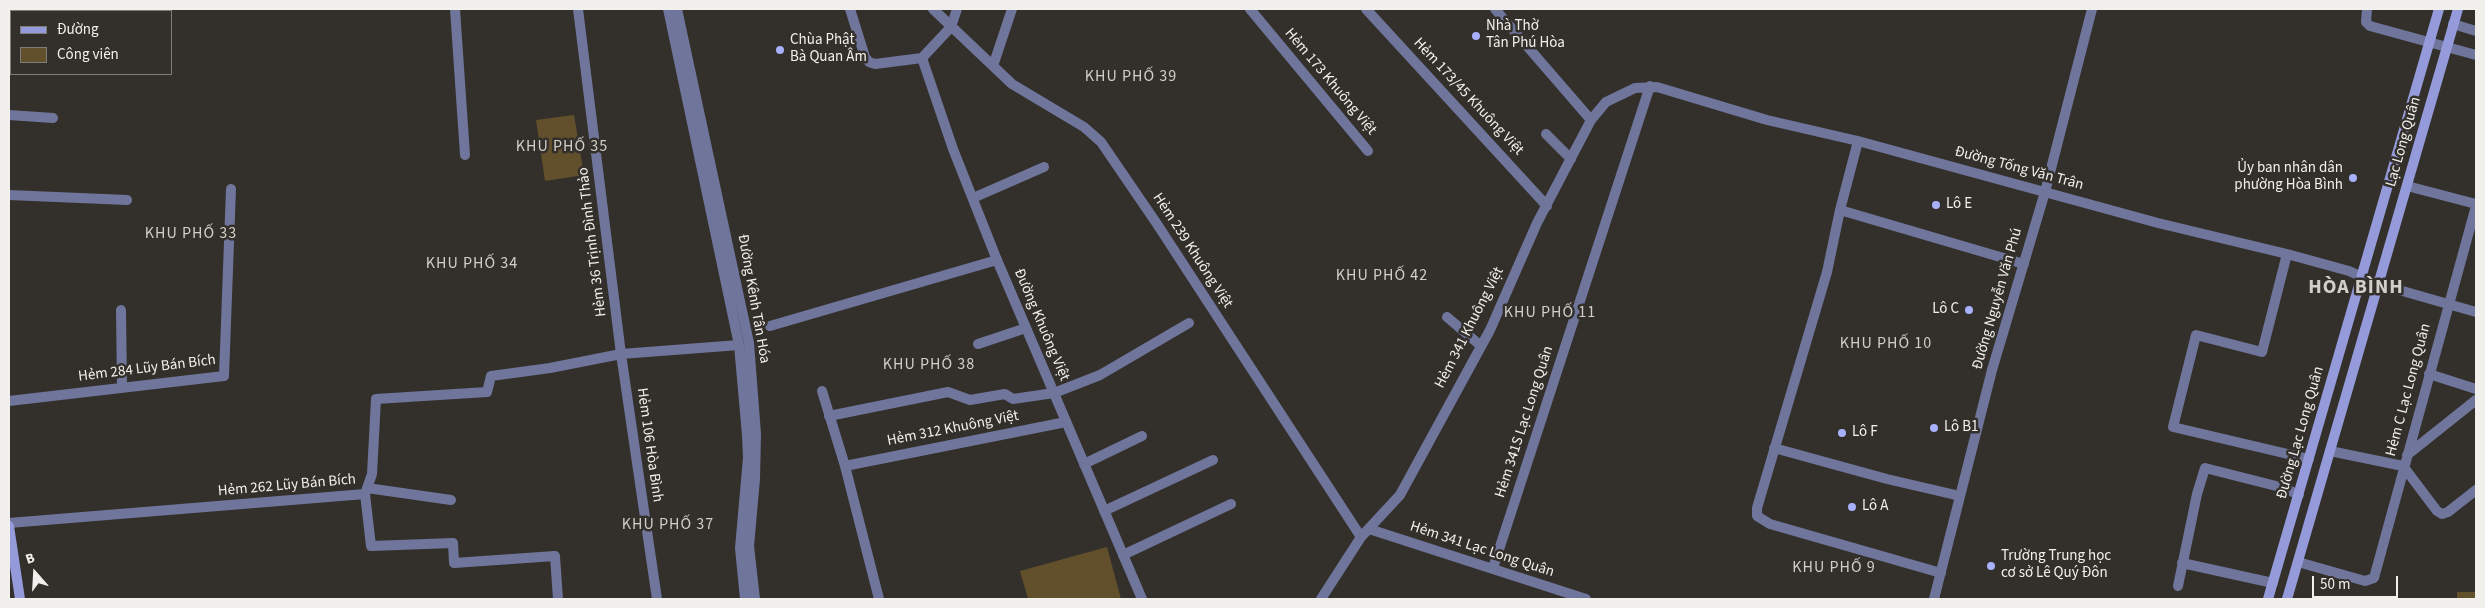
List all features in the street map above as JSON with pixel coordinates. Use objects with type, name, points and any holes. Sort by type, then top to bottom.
[{"type":"main road","name":"Lạc Long Quân","points":[[2363,276],[2439,9]]},
{"type":"main road","name":"Lạc Long Quân","points":[[2378,284],[2458,9]]},
{"type":"main road","name":"Đường Lạc Long Quân","points":[[2268,599],[2363,276]]},
{"type":"main road","points":[[2286,599],[2378,284]]},
{"type":"main road","points":[[9,525],[20,599]]},
{"type":"street","points":[[455,9],[465,155]]},
{"type":"street","name":"Hẻm 36 Trịnh Đình Thảo","points":[[578,9],[621,354]]},
{"type":"street","name":"Đường Kênh Tân Hóa","points":[[668,9],[738,318]]},
{"type":"street","name":"Đường Kênh Tân Hóa","points":[[677,9],[738,318],[756,434],[755,479],[750,514],[749,546],[755,599]]},
{"type":"street","points":[[850,9],[865,57],[869,62],[876,64],[922,58],[951,26],[957,9]]},
{"type":"street","name":"Hẻm 239 Khuông Việt","points":[[933,9],[1012,84],[1084,127],[1101,142],[1157,224],[1360,537]]},
{"type":"street","points":[[993,66],[1012,9]]},
{"type":"street","name":"Hẻm 173 Khuông Việt","points":[[1250,9],[1368,151]]},
{"type":"street","name":"Hẻm 173/45 Khuông Việt","points":[[1366,9],[1547,206]]},
{"type":"street","points":[[1495,9],[1591,120]]},
{"type":"street","name":"Đường Nguyễn Văn Phú","points":[[1934,599],[1992,370],[2045,192],[2092,9]]},
{"type":"street","points":[[2367,9],[2366,22],[2370,26],[2476,55]]},
{"type":"street","points":[[2453,24],[2476,31]]},
{"type":"street","name":"Đường Khuông Việt","points":[[922,58],[972,198],[997,260],[1142,599]]},
{"type":"street","name":"Hẻm 341 Khuông Việt","points":[[1321,599],[1360,537],[1400,495],[1480,346],[1547,206],[1591,120],[1606,102],[1616,95],[1630,89],[1650,86]]},
{"type":"street","name":"Đường Tống Văn Trân","points":[[1650,86],[1767,120],[1858,141],[2158,223],[2287,254],[2363,276],[2378,284],[2476,312]]},
{"type":"street","name":"Hẻm 341S Lạc Long Quân","points":[[1493,568],[1650,86]]},
{"type":"street","points":[[9,115],[53,118]]},
{"type":"street","points":[[1546,134],[1571,159]]},
{"type":"street","points":[[1858,141],[1840,210],[1827,272],[1757,508],[1758,516],[1761,521],[1941,574]]},
{"type":"street","points":[[972,198],[1044,167]]},
{"type":"street","points":[[2407,186],[2476,205]]},
{"type":"street","name":"Hẻm 284 Lũy Bán Bích","points":[[9,401],[224,376],[231,189]]},
{"type":"street","points":[[9,196],[127,200]]},
{"type":"street","name":"Hẻm C Lạc Long Quân","points":[[2298,562],[2371,581],[2374,578],[2406,455],[2476,205]]},
{"type":"street","points":[[1840,210],[2024,264]]},
{"type":"street","points":[[2287,254],[2262,352],[2196,335],[2173,428],[2309,459]]},
{"type":"street","points":[[770,326],[997,260]]},
{"type":"street","points":[[121,310],[122,388]]},
{"type":"street","points":[[1447,316],[1480,346]]},
{"type":"street","points":[[829,416],[948,392],[970,400],[1005,394],[1013,399],[1054,394],[1100,375],[1190,323]]},
{"type":"street","points":[[978,344],[1026,328]]},
{"type":"street","name":"Hẻm 262 Lũy Bán Bích","points":[[9,525],[366,491],[372,474],[376,399],[486,392],[492,376],[550,368],[621,354],[741,338]]},
{"type":"street","name":"Đường Kênh Tân Hóa","points":[[741,338],[748,458],[740,548],[745,599]]},
{"type":"street","name":"Hẻm 106 Hòa Bình","points":[[621,354],[658,599]]},
{"type":"street","points":[[2429,374],[2476,389]]},
{"type":"street","points":[[822,391],[845,466],[879,599]]},
{"type":"street","points":[[2406,455],[2476,400]]},
{"type":"street","name":"Hẻm 312 Khuông Việt","points":[[845,466],[1066,422]]},
{"type":"street","points":[[1084,464],[1142,436]]},
{"type":"street","points":[[1774,448],[1887,479],[1960,496]]},
{"type":"street","points":[[2330,451],[2403,466],[2436,511],[2442,514],[2448,512],[2476,490]]},
{"type":"street","points":[[1104,511],[1213,460]]},
{"type":"street","points":[[2178,586],[2197,494],[2205,468],[2284,488],[2299,495]]},
{"type":"street","points":[[451,500],[366,491],[372,546],[453,543],[454,563],[555,556],[558,599]]},
{"type":"street","points":[[1123,555],[1231,504]]},
{"type":"street","name":"Hẻm 341 Lạc Long Quân","points":[[1369,529],[1586,599]]},
{"type":"street","points":[[2182,563],[2273,582]]},
{"type":"green space","points":[[574,115],[584,175],[545,181],[536,120]]},
{"type":"green space","points":[[1107,547],[1121,599],[1028,599],[1020,571]]},
{"type":"green space","points":[[2457,592],[2476,592],[2476,599],[2457,599]]},
{"type":"place","name":"Nhà Thờ Tân Phú Hòa","points":[[1476,36]]},
{"type":"place","name":"Chùa Phật Bà Quan Âm","points":[[780,50]]},
{"type":"place","name":"Ủy ban nhân dân phường Hòa Bình","points":[[2353,178]]},
{"type":"place","name":"Lô E","points":[[1936,205]]},
{"type":"place","name":"Lô C","points":[[1969,310]]},
{"type":"place","name":"Lô B1","points":[[1934,428]]},
{"type":"place","name":"Lô F","points":[[1842,433]]},
{"type":"place","name":"Lô A","points":[[1852,507]]},
{"type":"place","name":"Trường Trung học cơ sở Lê Quý Đôn","points":[[1991,566]]},
{"type":"district","name":"KHU PHỐ 39","points":[[1131,77]]},
{"type":"district","name":"KHU PHỐ 35","points":[[562,147]]},
{"type":"district","name":"KHU PHỐ 33","points":[[191,234]]},
{"type":"district","name":"KHU PHỐ 34","points":[[472,264]]},
{"type":"district","name":"KHU PHỐ 42","points":[[1382,276]]},
{"type":"district","name":"HÒA BÌNH","points":[[2356,289]]},
{"type":"district","name":"KHU PHỐ 11","points":[[1550,313]]},
{"type":"district","name":"KHU PHỐ 10","points":[[1886,344]]},
{"type":"district","name":"KHU PHỐ 38","points":[[929,365]]},
{"type":"district","name":"KHU PHỐ 37","points":[[668,525]]},
{"type":"district","name":"KHU PHỐ 9","points":[[1834,568]]}]
